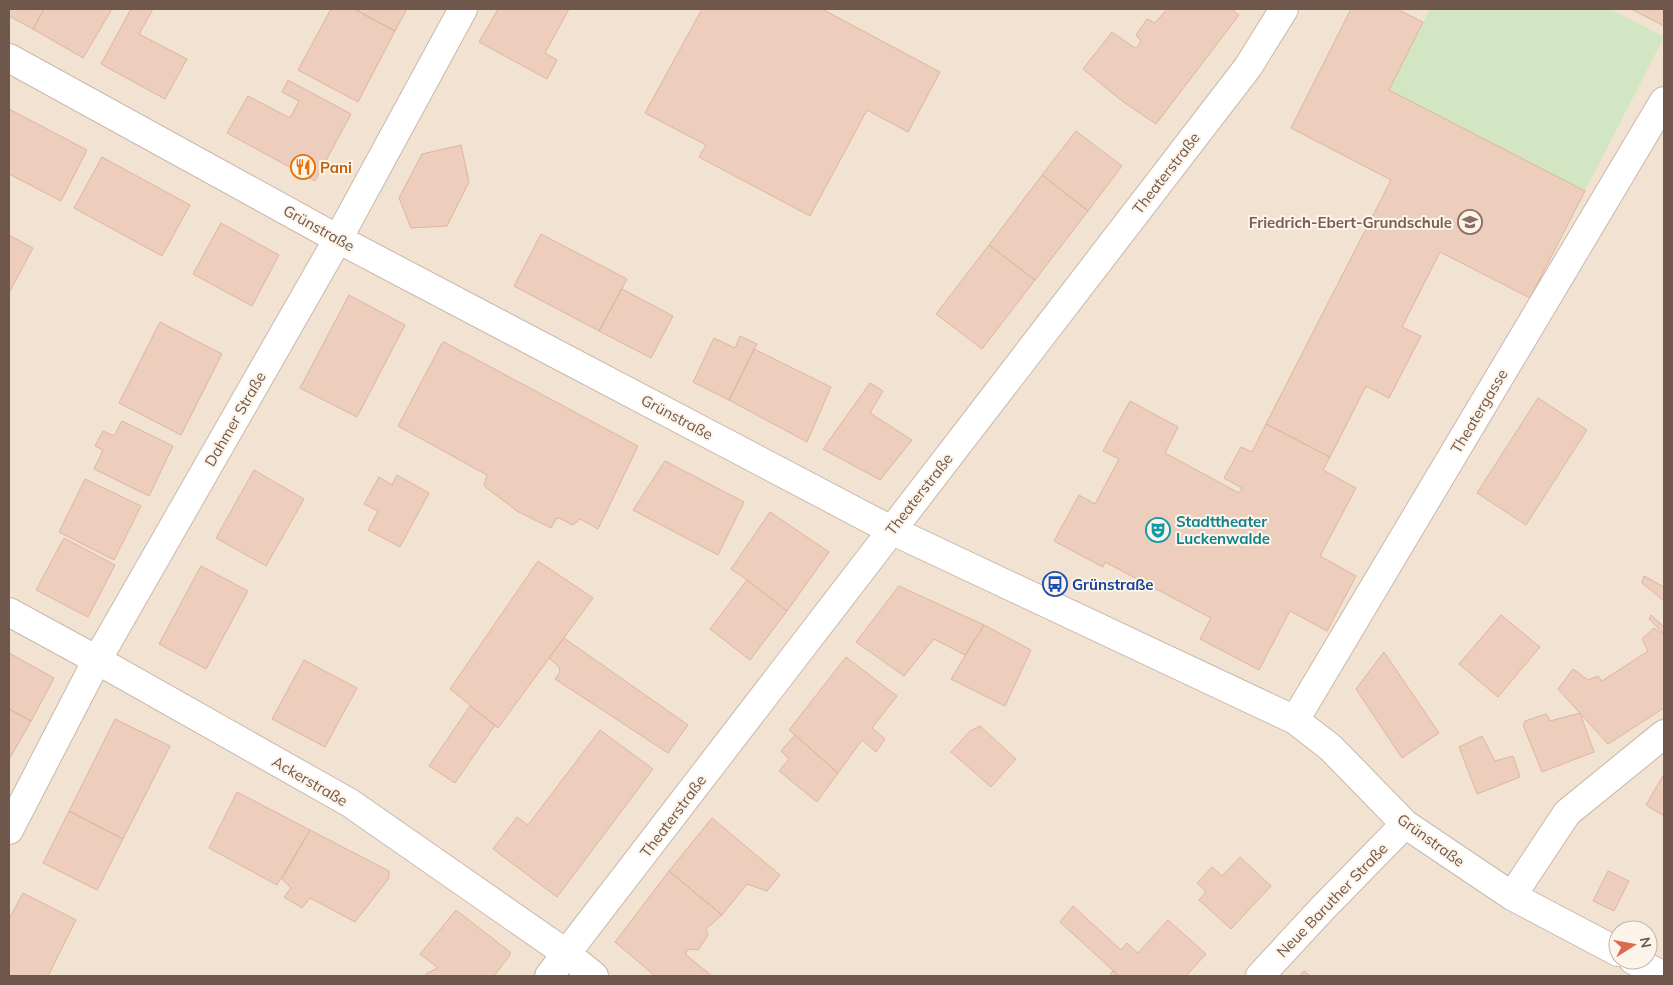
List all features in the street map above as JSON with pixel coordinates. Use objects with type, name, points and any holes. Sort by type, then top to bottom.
[{"type":"street","name":"Dahmer Straße","points":[[9,830],[96,660],[338,239],[463,9]]},
{"type":"street","name":"Theaterstraße","points":[[549,976],[1248,67],[1284,9]]},
{"type":"street","name":"Grünstraße","points":[[9,58],[338,239],[891,530],[1295,720],[1331,748],[1405,824],[1512,896],[1608,947]]},
{"type":"street","name":"Theatergasse","points":[[1295,720],[1664,101]]},
{"type":"street","name":"Ackerstraße","points":[[9,612],[350,803],[567,954],[594,976]]},
{"type":"street","points":[[1512,896],[1567,813],[1664,734]]},
{"type":"street","name":"Neue Baruther Straße","points":[[1260,976],[1405,824]]},
{"type":"street","points":[[1653,970],[1664,976]]},
{"type":"shaded area","points":[[9,9],[1664,9],[1664,976],[9,976]]},
{"type":"green space","points":[[1430,9],[1610,9],[1664,37],[1585,191],[1389,90]]},
{"type":"building","points":[[9,9],[44,9],[33,29],[9,16]]},
{"type":"building","points":[[44,9],[112,9],[83,58],[33,29]]},
{"type":"building","points":[[131,9],[153,9],[139,34],[187,59],[165,99],[101,64]]},
{"type":"building","points":[[331,9],[354,9],[395,31],[358,102],[298,70]]},
{"type":"building","points":[[354,9],[407,9],[395,31]]},
{"type":"building","points":[[498,9],[569,9],[545,53],[557,60],[547,79],[479,42]]},
{"type":"building","points":[[702,9],[822,9],[940,72],[908,132],[867,110],[810,216],[699,157],[706,145],[645,113]]},
{"type":"building","points":[[1167,9],[1231,9],[1239,15],[1156,124],[1122,101],[1083,69],[1112,32],[1137,48],[1141,41],[1136,35],[1147,19],[1155,23]]},
{"type":"building","name":"Friedrich-Ebert-Grundschule","points":[[1351,9],[1397,9],[1423,22],[1389,90],[1585,191],[1530,298],[1440,252],[1402,327],[1421,336],[1389,398],[1366,386],[1330,457],[1266,424],[1391,180],[1291,128]]},
{"type":"building","points":[[1631,9],[1664,9],[1664,26]]},
{"type":"building","points":[[288,80],[351,114],[315,181],[227,133],[248,96],[290,118],[299,101],[282,92]]},
{"type":"building","points":[[9,109],[87,150],[61,201],[9,174]]},
{"type":"building","points":[[1076,131],[1122,166],[1088,211],[1042,175]]},
{"type":"building","points":[[461,145],[469,182],[447,226],[411,228],[399,198],[422,154]]},
{"type":"building","points":[[102,157],[190,205],[162,256],[74,208]]},
{"type":"building","points":[[1042,175],[1088,211],[1035,280],[989,245]]},
{"type":"building","points":[[221,223],[279,255],[252,306],[193,274]]},
{"type":"building","points":[[541,234],[627,279],[599,331],[514,286]]},
{"type":"building","points":[[9,235],[33,248],[9,293]]},
{"type":"building","points":[[989,245],[1035,280],[982,349],[936,314]]},
{"type":"building","points":[[622,289],[673,316],[651,358],[599,331]]},
{"type":"building","points":[[349,295],[405,325],[357,417],[300,388]]},
{"type":"building","points":[[160,322],[222,354],[181,435],[119,403]]},
{"type":"building","points":[[740,336],[757,344],[729,400],[693,382],[714,338],[735,348]]},
{"type":"building","points":[[444,342],[638,446],[598,529],[580,519],[573,525],[559,518],[556,519],[551,528],[517,511],[484,486],[487,475],[398,426]]},
{"type":"building","points":[[754,349],[831,387],[807,442],[729,400]]},
{"type":"building","points":[[870,383],[883,391],[870,413],[912,440],[880,480],[823,449]]},
{"type":"building","points":[[1538,398],[1587,430],[1526,525],[1477,493]]},
{"type":"building","points":[[1130,401],[1178,427],[1165,453],[1239,493],[1242,488],[1224,478],[1241,447],[1252,452],[1266,424],[1330,457],[1323,470],[1356,488],[1320,556],[1356,576],[1327,631],[1290,611],[1259,670],[1200,639],[1211,618],[1105,562],[1103,567],[1054,541],[1079,495],[1095,504],[1119,459],[1103,451]]},
{"type":"building","points":[[122,421],[173,446],[149,496],[94,469],[103,450],[95,446],[103,431],[114,436]]},
{"type":"building","points":[[665,461],[744,502],[718,555],[633,510]]},
{"type":"building","points":[[254,470],[304,499],[266,566],[216,538]]},
{"type":"building","points":[[397,475],[429,493],[400,547],[368,530],[378,511],[364,504],[379,477],[392,485]]},
{"type":"building","points":[[85,479],[141,506],[114,560],[59,532]]},
{"type":"building","points":[[770,512],[829,552],[787,611],[731,569]]},
{"type":"building","points":[[64,538],[115,565],[88,617],[36,590]]},
{"type":"building","points":[[538,561],[593,598],[498,728],[450,689]]},
{"type":"building","points":[[201,566],[248,591],[206,669],[159,644]]},
{"type":"building","points":[[1644,576],[1664,587],[1664,601],[1642,583]]},
{"type":"building","points":[[747,580],[787,611],[750,660],[710,629]]},
{"type":"building","points":[[899,586],[984,625],[965,655],[934,639],[904,676],[856,642]]},
{"type":"building","points":[[1501,615],[1540,647],[1498,697],[1459,664]]},
{"type":"building","points":[[1651,615],[1664,627],[1664,634],[1649,619]]},
{"type":"building","points":[[984,625],[1031,650],[1005,706],[951,679]]},
{"type":"building","points":[[1654,628],[1664,635],[1664,708],[1608,744],[1558,689],[1573,669],[1588,680],[1598,676],[1602,681],[1648,651],[1642,639]]},
{"type":"building","points":[[564,638],[688,725],[668,753],[555,679],[560,672],[559,667],[549,658]]},
{"type":"building","points":[[1384,652],[1439,733],[1402,758],[1356,689]]},
{"type":"building","points":[[9,653],[54,678],[31,721],[9,709]]},
{"type":"building","points":[[846,657],[897,696],[872,728],[885,739],[876,752],[862,740],[838,773],[789,730]]},
{"type":"building","points":[[304,660],[357,688],[325,747],[272,719]]},
{"type":"building","points":[[470,706],[495,725],[455,783],[429,766]]},
{"type":"building","points":[[9,709],[31,721],[10,758],[9,757]]},
{"type":"building","points":[[1580,713],[1594,752],[1542,772],[1523,725],[1525,721],[1546,714],[1550,721]]},
{"type":"building","points":[[115,719],[170,746],[123,839],[69,811]]},
{"type":"building","points":[[980,726],[1016,759],[991,787],[951,752],[970,731]]},
{"type":"building","points":[[600,730],[653,769],[557,897],[493,849],[517,817],[528,825]]},
{"type":"building","points":[[795,735],[838,773],[817,802],[779,771],[789,759],[781,751]]},
{"type":"building","points":[[1482,736],[1495,761],[1513,756],[1520,777],[1477,794],[1459,747]]},
{"type":"building","points":[[1664,774],[1664,816],[1646,805]]},
{"type":"building","points":[[237,792],[310,830],[277,885],[209,848]]},
{"type":"building","points":[[69,811],[123,839],[97,890],[43,863]]},
{"type":"building","points":[[712,818],[780,875],[767,891],[747,884],[722,915],[669,871]]},
{"type":"building","points":[[310,830],[389,871],[389,878],[355,922],[310,898],[302,908],[284,897],[291,888],[282,879]]},
{"type":"building","points":[[1240,857],[1271,886],[1231,929],[1199,900],[1206,892],[1197,883],[1212,867],[1222,876]]},
{"type":"building","points":[[669,871],[722,915],[706,929],[708,935],[698,950],[689,949],[685,954],[712,976],[655,976],[615,942]]},
{"type":"building","points":[[1608,871],[1629,881],[1614,911],[1593,901]]},
{"type":"building","points":[[23,893],[76,920],[48,976],[9,976],[9,919]]},
{"type":"building","points":[[1073,906],[1121,950],[1127,943],[1138,953],[1168,920],[1206,954],[1186,976],[1119,976],[1060,922]]},
{"type":"building","points":[[456,910],[510,952],[510,955],[494,976],[425,976],[427,973],[438,968],[420,954]]},
{"type":"building","points":[[1113,971],[1119,976],[1109,976]]},
{"type":"building","points":[[1304,971],[1310,976],[1299,976]]},
{"type":"place","name":"Pani","points":[[303,167]]},
{"type":"place","name":"Friedrich-Ebert-Grundschule","points":[[1470,222]]},
{"type":"place","name":"Stadttheater Luckenwalde","points":[[1158,530]]},
{"type":"place","name":"Grünstraße","points":[[1055,584]]}]
